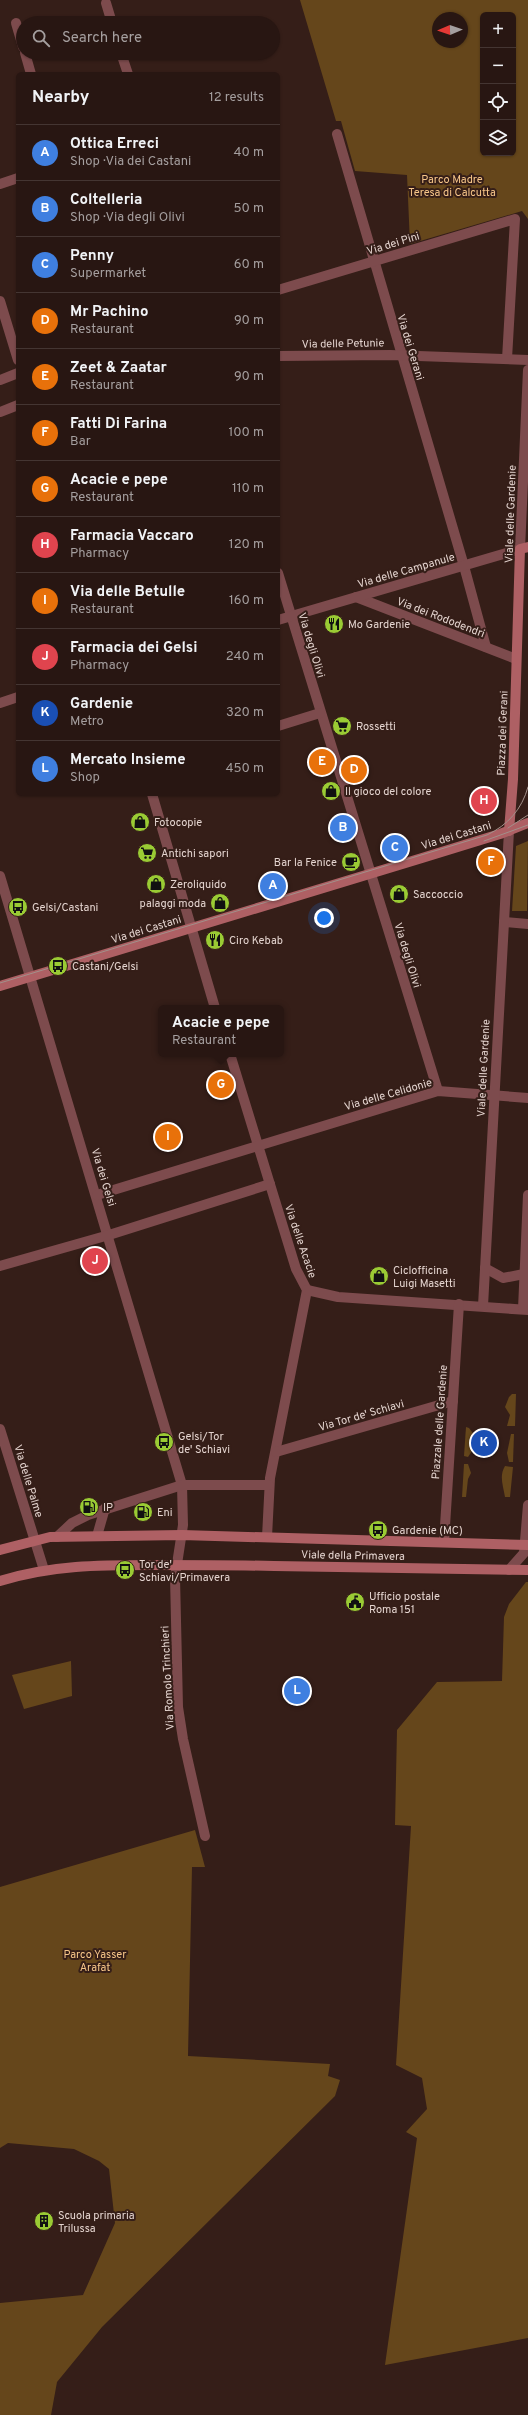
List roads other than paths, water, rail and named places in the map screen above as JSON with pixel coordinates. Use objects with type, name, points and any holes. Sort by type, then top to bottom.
[{"type":"main road","name":"Viale delle Gardenie","points":[[516,659],[524,548]]},
{"type":"main road","name":"Piazza dei Gerani","points":[[509,831],[513,779],[516,659]]},
{"type":"main road","name":"Via dei Castani","points":[[0,986],[509,831],[528,822]]},
{"type":"main road","name":"Viale della Primavera","points":[[181,1536],[267,1537],[527,1545]]},
{"type":"main road","points":[[0,1550],[34,1539],[57,1537],[181,1536]]},
{"type":"main road","points":[[0,1581],[44,1570],[87,1565],[177,1565]]},
{"type":"main road","name":"Viale della Primavera","points":[[177,1565],[404,1569],[448,1567],[528,1570]]},
{"type":"street","points":[[106,4],[110,16]]},
{"type":"street","points":[[27,60],[30,72]]},
{"type":"street","points":[[123,60],[127,72]]},
{"type":"street","name":"Via dei Gerani","points":[[337,134],[400,356],[464,566],[486,647]]},
{"type":"street","points":[[0,184],[16,179]]},
{"type":"street","name":"Via dei Pini","points":[[280,289],[515,219],[507,359]]},
{"type":"street","points":[[0,301],[16,353]]},
{"type":"street","name":"Via delle Petunie","points":[[280,356],[400,356],[528,360]]},
{"type":"street","name":"Viale delle Gardenie","points":[[524,548],[528,370]]},
{"type":"street","points":[[0,380],[16,374]]},
{"type":"street","points":[[0,412],[16,406]]},
{"type":"street","name":"Via delle Campanule","points":[[280,619],[524,548]]},
{"type":"street","name":"Via degli Olivi","points":[[280,580],[438,1091]]},
{"type":"street","name":"Via dei Rododendri","points":[[356,597],[516,659]]},
{"type":"street","points":[[0,703],[16,698]]},
{"type":"street","points":[[280,725],[320,713]]},
{"type":"street","points":[[153,796],[214,1005]]},
{"type":"street","name":"Viale delle Gardenie","points":[[483,1306],[493,1096],[509,831]]},
{"type":"street","name":"Via dei Gelsi","points":[[0,876],[109,1235],[182,1485],[183,1525],[181,1536]]},
{"type":"street","points":[[504,922],[528,924]]},
{"type":"street","name":"Via delle Acacie","points":[[231,1057],[296,1269],[307,1290],[269,1485],[267,1537]]},
{"type":"street","name":"Via delle Celidonie","points":[[97,1195],[438,1091],[528,1098]]},
{"type":"street","points":[[0,1266],[109,1235],[270,1184]]},
{"type":"street","points":[[307,1290],[338,1297],[459,1304],[525,1310],[524,1274],[528,1195]]},
{"type":"street","points":[[485,1268],[503,1278],[524,1274]]},
{"type":"street","name":"Piazzale delle Gardenie","points":[[444,1542],[459,1304]]},
{"type":"street","name":"Via Tor de' Schiavi","points":[[276,1452],[453,1401]]},
{"type":"street","name":"Via delle Palme","points":[[0,1429],[44,1570]]},
{"type":"street","points":[[57,1537],[72,1523],[105,1508],[182,1485],[269,1485]]},
{"type":"street","points":[[509,1570],[524,1555],[527,1545],[528,1506]]},
{"type":"street","points":[[97,1536],[105,1508]]},
{"type":"street","name":"Via Romolo Trinchieri","points":[[181,1536],[175,1598],[178,1707],[183,1739],[205,1836]]},
{"type":"tram line","points":[[0,983],[487,835],[495,831],[513,816],[522,802],[528,787]]},
{"type":"tram line","points":[[508,828],[528,815]]},
{"type":"tram line","points":[[484,841],[528,825]]},
{"type":"place","name":"Mo Gardenie","points":[[334,624]]},
{"type":"place","name":"Rossetti","points":[[342,726]]},
{"type":"place","name":"Zeet & Zaatar","points":[[322,762]]},
{"type":"place","name":"Mr Pachino","points":[[354,770]]},
{"type":"place","name":"Il gioco del colore","points":[[331,791]]},
{"type":"place","name":"Farmacia Vaccaro","points":[[484,801]]},
{"type":"place","name":"Fotocopie","points":[[140,822]]},
{"type":"place","name":"Coltelleria","points":[[343,828]]},
{"type":"place","name":"Penny","points":[[395,848]]},
{"type":"place","name":"Antichi sapori","points":[[147,853]]},
{"type":"place","name":"Bar la Fenice","points":[[351,862]]},
{"type":"place","name":"Fatti Di Farina","points":[[491,862]]},
{"type":"place","name":"Zeroliquido","points":[[156,884]]},
{"type":"place","name":"Ottica Erreci","points":[[273,886]]},
{"type":"place","name":"Saccoccio","points":[[399,894]]},
{"type":"place","name":"palaggi moda","points":[[220,903]]},
{"type":"place","name":"Gelsi/Castani","points":[[18,907]]},
{"type":"place","name":"Ciro Kebab","points":[[215,940]]},
{"type":"place","name":"Castani/Gelsi","points":[[58,966]]},
{"type":"place","name":"Acacie e pepe","points":[[221,1085]]},
{"type":"place","name":"Via delle Betulle","points":[[168,1137]]},
{"type":"place","name":"Farmacia dei Gelsi","points":[[95,1261]]},
{"type":"place","name":"Ciclofficina Luigi Masetti","points":[[379,1276]]},
{"type":"place","name":"Gelsi/Tor de' Schiavi","points":[[164,1442]]},
{"type":"place","name":"Gardenie","points":[[484,1443]]},
{"type":"place","name":"IP","points":[[89,1507]]},
{"type":"place","name":"Eni","points":[[143,1512]]},
{"type":"place","name":"Gardenie (MC)","points":[[378,1530]]},
{"type":"place","name":"Tor de' Schiavi/Primavera","points":[[125,1570]]},
{"type":"place","name":"Ufficio postale Roma 151","points":[[355,1602]]},
{"type":"place","name":"Mercato Insieme","points":[[297,1691]]},
{"type":"place","name":"Scuola primaria Trilussa","points":[[44,2221]]},
{"type":"park label","name":"Parco Madre Teresa di Calcutta","points":[[452,185]]},
{"type":"park label","name":"Parco Yasser Arafat","points":[[95,1960]]}]
